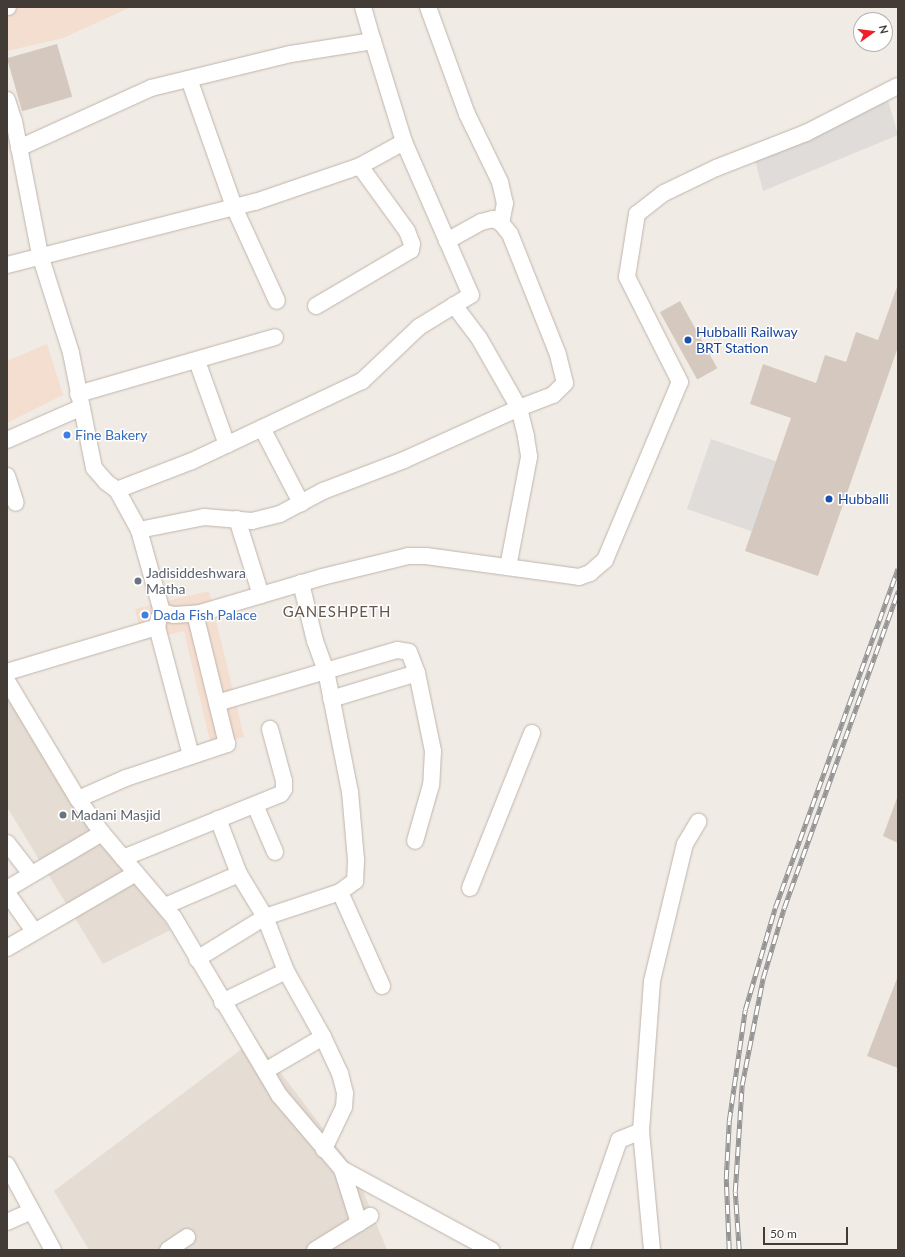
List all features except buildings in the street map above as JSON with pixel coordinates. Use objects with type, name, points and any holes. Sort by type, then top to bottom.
[{"type":"street","points":[[117,490],[227,445],[362,382],[419,326],[471,295],[446,241],[404,142],[363,7]]},
{"type":"street","points":[[428,7],[467,114],[500,182],[505,203],[501,223]]},
{"type":"street","points":[[19,148],[151,88],[291,54],[373,41]]},
{"type":"street","points":[[189,78],[234,207],[277,301]]},
{"type":"street","points":[[7,672],[160,620],[195,614],[300,583],[408,556],[426,556],[579,577],[590,573],[605,560],[680,382],[627,277],[637,214],[671,190],[716,168],[806,133],[898,86]]},
{"type":"street","points":[[7,100],[11,122],[19,148],[40,256],[71,353],[79,401],[94,468],[106,482],[117,490],[138,530],[191,756]]},
{"type":"street","points":[[7,265],[234,207],[360,166],[404,142]]},
{"type":"street","points":[[316,306],[411,250],[412,244],[407,231],[360,166]]},
{"type":"street","points":[[138,530],[204,517],[252,521],[280,514],[323,491],[478,428],[518,408],[553,395],[565,383],[558,352],[510,234],[501,223],[493,219],[481,222],[446,241]]},
{"type":"street","points":[[454,306],[479,338],[518,408],[529,457],[508,567]]},
{"type":"street","points":[[7,440],[79,401],[197,361],[276,337]]},
{"type":"street","points":[[197,361],[227,445]]},
{"type":"street","points":[[262,428],[301,503]]},
{"type":"street","points":[[7,476],[16,503]]},
{"type":"street","points":[[237,519],[261,595]]},
{"type":"street","points":[[197,959],[265,917],[340,892],[355,881],[356,860],[350,792],[326,671],[315,641],[300,583]]},
{"type":"street","points":[[78,799],[126,778],[227,744],[195,614]]},
{"type":"street","points":[[217,702],[403,650],[409,652],[417,673],[433,751],[431,785],[415,841]]},
{"type":"street","points":[[331,698],[417,673]]},
{"type":"street","points":[[7,681],[78,799],[102,833],[165,906],[222,1002],[266,1071],[278,1095],[342,1169],[364,1220],[314,1250]]},
{"type":"street","points":[[123,858],[274,798],[284,789],[270,730]]},
{"type":"street","points":[[470,888],[532,733]]},
{"type":"street","points":[[255,805],[275,852]]},
{"type":"street","points":[[218,819],[239,874],[265,917],[286,971],[323,1037],[340,1073],[345,1092],[344,1107],[324,1149]]},
{"type":"street","points":[[652,1250],[640,1131],[652,981],[685,844],[698,822]]},
{"type":"street","points":[[7,889],[30,874],[102,833]]},
{"type":"street","points":[[7,843],[30,874]]},
{"type":"street","points":[[7,948],[136,873]]},
{"type":"street","points":[[165,906],[239,874]]},
{"type":"street","points":[[340,892],[382,986]]},
{"type":"street","points":[[7,893],[34,931]]},
{"type":"street","points":[[222,1002],[286,971]]},
{"type":"street","points":[[266,1071],[323,1037]]},
{"type":"street","points":[[581,1250],[619,1140],[640,1131]]},
{"type":"street","points":[[7,1165],[53,1250]]},
{"type":"street","points":[[342,1169],[484,1248]]},
{"type":"street","points":[[7,1222],[32,1212]]},
{"type":"street","points":[[168,1250],[187,1237]]},
{"type":"shaded area","points":[[7,7],[131,7],[63,38],[7,51]]},
{"type":"shaded area","points":[[888,100],[898,135],[763,191],[755,160]]},
{"type":"shaded area","points":[[47,344],[63,395],[7,423],[7,361]]},
{"type":"shaded area","points":[[711,439],[776,461],[752,531],[687,509]]},
{"type":"shaded area","points":[[209,591],[244,737],[211,745],[184,631],[143,641],[135,609]]},
{"type":"shaded area","points":[[7,671],[170,930],[103,964],[7,807]]},
{"type":"shaded area","points":[[255,1039],[354,1169],[387,1250],[89,1250],[54,1191]]},
{"type":"railway","points":[[729,1250],[726,1179],[729,1121],[745,1010],[775,908],[898,569]]},
{"type":"railway","points":[[739,1250],[735,1192],[742,1085],[763,978],[784,908],[898,591]]},
{"type":"place","name":"Hubballi Railway BRT Station","points":[[688,340]]},
{"type":"place","name":"Fine Bakery","points":[[67,435]]},
{"type":"place","name":"Hubballi","points":[[829,499]]},
{"type":"place","name":"Jadisiddeshwara Matha","points":[[138,581]]},
{"type":"place","name":"Dada Fish Palace","points":[[145,615]]},
{"type":"place","name":"Madani Masjid","points":[[63,815]]},
{"type":"district","name":"GANESHPETH","points":[[337,612]]}]
